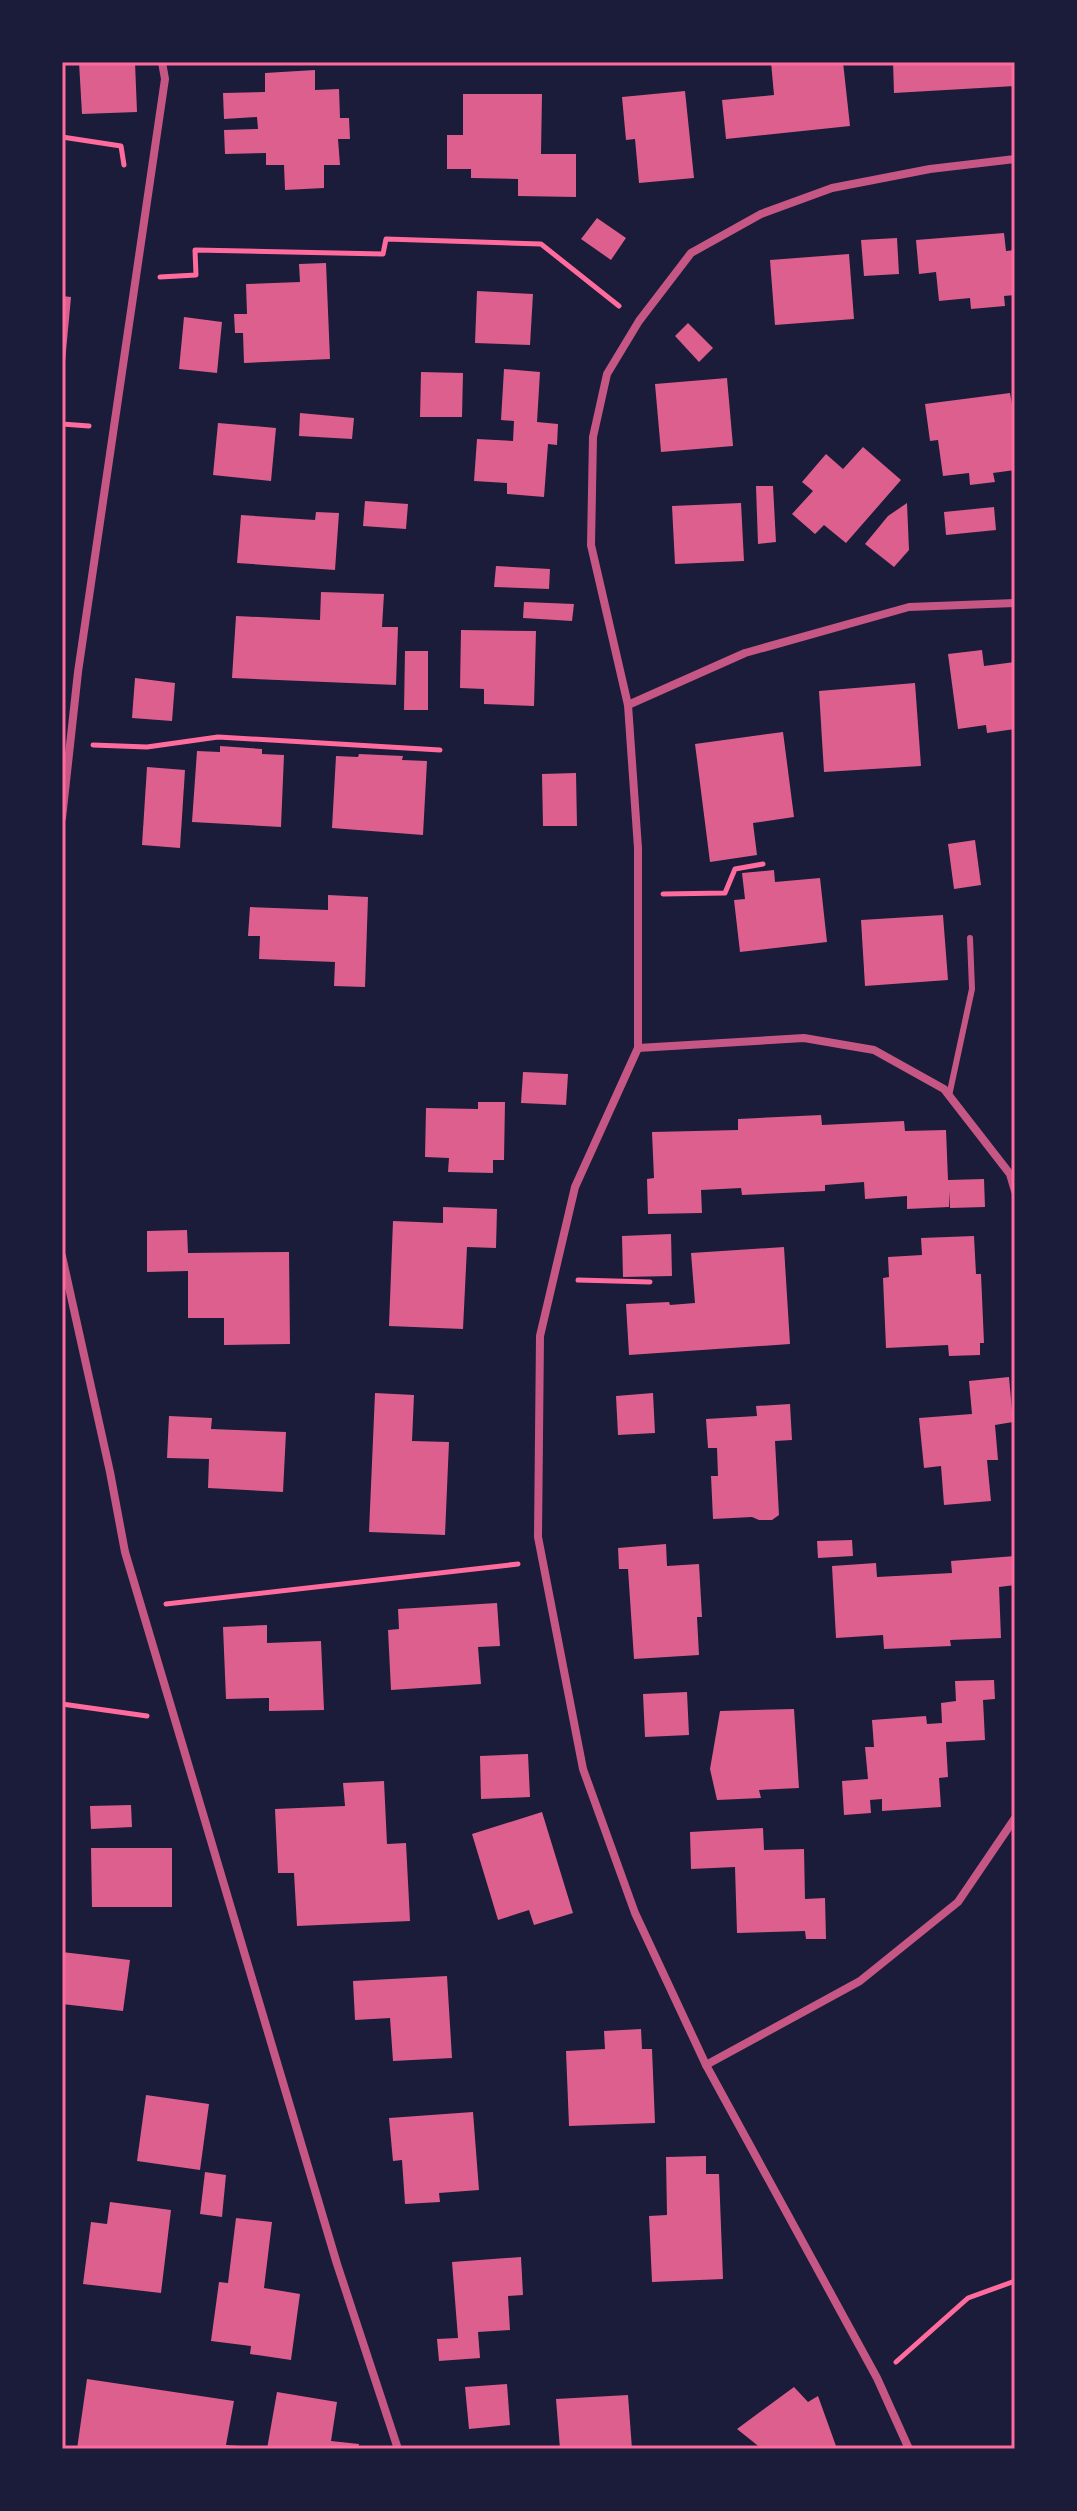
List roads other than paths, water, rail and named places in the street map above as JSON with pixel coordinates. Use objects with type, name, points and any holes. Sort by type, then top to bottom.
[{"type":"street","points":[[62,818],[68,745],[165,79],[162,62]]},
{"type":"street","points":[[909,2449],[877,2378],[706,2065],[635,1913],[583,1769],[538,1537],[540,1336],[575,1187],[638,1048],[638,848],[628,705],[591,545],[593,437],[607,374],[639,321],[691,253],[761,214],[832,188],[930,169],[1015,159]]},
{"type":"street","points":[[628,705],[745,653],[909,607],[1015,603]]},
{"type":"street","points":[[638,1048],[804,1038],[874,1050],[944,1089],[1010,1174],[1015,1191]]},
{"type":"street","points":[[62,1256],[125,1552],[337,2264],[398,2449]]},
{"type":"street","points":[[706,2065],[860,1981],[958,1902],[1015,1818]]},
{"type":"lane","points":[[949,1096],[972,989],[970,938]]}]
